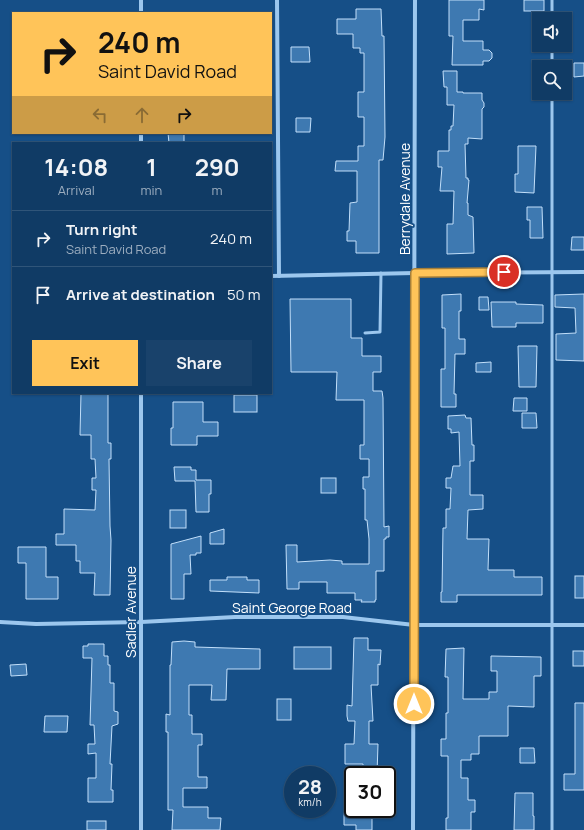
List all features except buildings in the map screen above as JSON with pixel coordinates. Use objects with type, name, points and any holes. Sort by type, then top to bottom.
[{"type":"street","points":[[141,0],[141,12]]},
{"type":"street","points":[[277,0],[279,276]]},
{"type":"street","name":"Berrydale Avenue","points":[[414,830],[415,0]]},
{"type":"street","points":[[272,276],[381,273],[584,272]]},
{"type":"street","name":"Sadler Avenue","points":[[141,394],[141,830]]},
{"type":"street","name":"Saint George Road","points":[[0,622],[36,624],[141,622],[235,617],[343,617],[414,625],[584,625]]},
{"type":"lane","points":[[552,0],[552,12]]},
{"type":"lane","points":[[552,100],[552,830]]},
{"type":"lane","points":[[365,333],[380,332],[381,273]]},
{"type":"route","points":[[414,704],[415,273],[504,272]]}]
